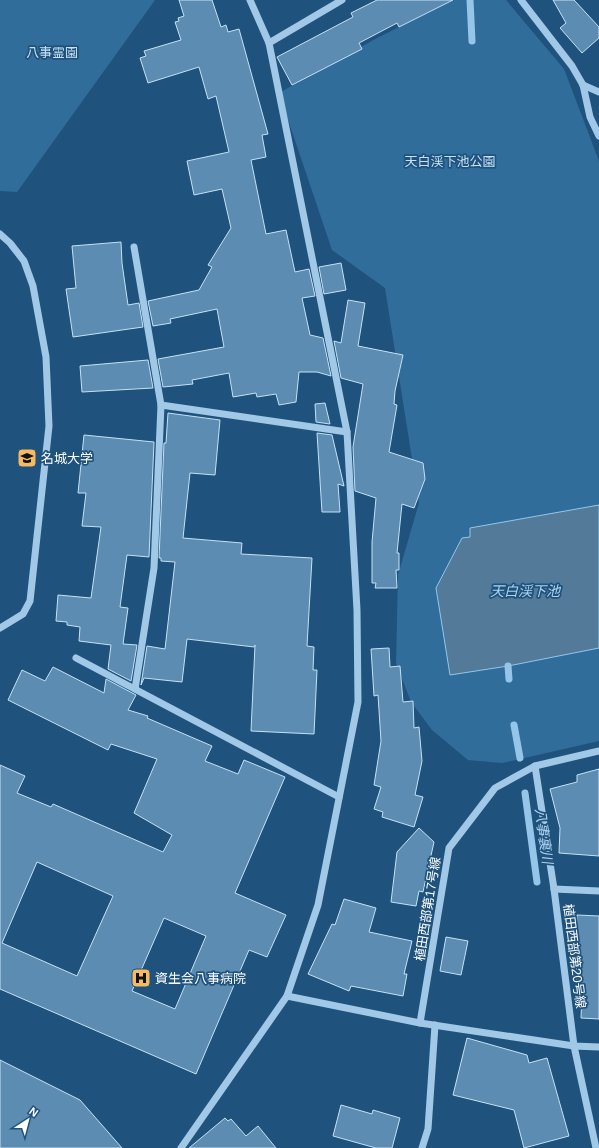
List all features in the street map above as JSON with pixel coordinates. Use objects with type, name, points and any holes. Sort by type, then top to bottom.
[{"type":"street","points":[[182,1148],[287,996],[318,905],[358,702],[357,610],[347,432],[269,43],[250,0]]},
{"type":"street","points":[[269,43],[342,0]]},
{"type":"street","points":[[521,0],[572,66],[583,85],[590,117],[599,136]]},
{"type":"street","points":[[583,85],[599,92]]},
{"type":"street","points":[[0,234],[10,243],[24,261],[33,286],[46,356],[49,426],[30,601],[23,614],[0,628]]},
{"type":"street","points":[[134,247],[161,406],[154,568],[135,689]]},
{"type":"street","points":[[161,406],[347,432]]},
{"type":"street","points":[[76,658],[339,797]]},
{"type":"street","name":"植田西部第17号線","points":[[420,1023],[449,848],[495,788],[535,766],[599,751]]},
{"type":"street","name":"植田西部第20号線","points":[[535,766],[554,889],[574,1046],[596,1148]]},
{"type":"street","points":[[554,889],[599,891]]},
{"type":"street","points":[[287,996],[420,1023],[574,1046],[599,1047]]},
{"type":"street","points":[[422,1148],[428,1129],[435,1025]]},
{"type":"green space","name":"八事霊園","points":[[0,0],[155,0],[17,192],[0,191]]},
{"type":"green space","name":"天白渓下池公園","points":[[454,0],[506,0],[564,69],[599,161],[599,741],[502,763],[468,760],[432,730],[411,702],[396,663],[398,575],[419,503],[385,288],[332,250],[279,93],[377,38]]},
{"type":"water","name":"天白渓下池","points":[[599,505],[599,648],[508,666],[450,675],[436,588],[462,538],[470,537],[470,528]]},
{"type":"building","points":[[179,0],[212,0],[221,27],[226,25],[228,32],[239,29],[268,134],[262,135],[266,157],[251,160],[266,234],[286,230],[295,272],[309,269],[315,296],[302,298],[310,335],[323,338],[331,376],[317,372],[299,372],[296,402],[279,405],[276,394],[257,397],[256,393],[233,397],[229,373],[192,380],[193,384],[163,387],[158,359],[224,347],[217,309],[170,319],[171,323],[153,326],[148,301],[199,290],[212,267],[208,265],[231,228],[222,189],[194,195],[187,161],[229,152],[216,96],[208,99],[199,67],[148,83],[140,58],[146,56],[144,51],[181,40],[175,22],[179,21],[178,18],[184,16]]},
{"type":"building","points":[[377,0],[453,0],[399,27],[397,23],[359,43],[362,49],[292,85],[277,57],[353,17],[351,13]]},
{"type":"building","points":[[553,0],[574,0],[599,27],[599,38],[582,53],[560,28],[566,23]]},
{"type":"building","points":[[121,242],[122,263],[128,305],[139,303],[143,327],[73,337],[66,289],[76,288],[72,246]]},
{"type":"building","points":[[341,263],[346,290],[324,294],[319,267]]},
{"type":"building","points":[[348,300],[365,303],[358,346],[403,355],[395,391],[394,404],[397,405],[389,452],[423,463],[425,479],[414,508],[402,504],[397,553],[399,553],[399,570],[396,570],[397,588],[375,588],[376,583],[372,583],[372,542],[376,498],[355,491],[353,447],[363,384],[341,378],[334,341],[341,343]]},
{"type":"building","points":[[148,360],[153,388],[82,392],[80,366]]},
{"type":"building","points":[[325,403],[330,424],[316,422],[315,404]]},
{"type":"building","points":[[168,413],[220,420],[215,475],[190,473],[183,538],[242,543],[241,554],[312,558],[307,646],[314,647],[313,670],[317,670],[314,734],[251,731],[255,645],[254,647],[187,639],[182,682],[144,678],[141,685],[147,646],[165,649],[175,562],[161,561],[161,558],[159,558],[164,443],[166,443]]},
{"type":"building","points":[[317,433],[332,435],[344,486],[338,484],[340,512],[322,512]]},
{"type":"building","points":[[84,435],[154,442],[149,557],[127,555],[120,607],[128,608],[123,644],[137,645],[131,681],[108,669],[111,645],[79,641],[80,627],[67,625],[67,622],[56,621],[58,595],[91,598],[101,527],[82,526],[86,493],[78,493]]},
{"type":"building","points":[[389,648],[390,667],[400,666],[403,702],[413,701],[414,728],[419,727],[422,761],[415,795],[423,797],[414,827],[382,817],[383,812],[374,809],[381,787],[374,785],[381,741],[378,695],[374,696],[371,649]]},
{"type":"building","points":[[53,667],[104,693],[106,679],[136,695],[128,710],[148,716],[147,718],[212,746],[205,761],[238,774],[244,760],[285,777],[235,893],[286,915],[267,957],[249,950],[196,1074],[0,989],[0,765],[25,776],[17,793],[51,807],[53,804],[163,852],[172,835],[134,813],[157,759],[111,744],[108,750],[8,700],[22,670],[45,681]],"holes":[[[37,862],[113,896],[77,976],[2,943]],[[164,918],[206,936],[175,1009],[132,991]]]},
{"type":"building","points":[[599,769],[599,856],[559,853],[560,828],[550,789],[577,782],[577,775]]},
{"type":"building","points":[[419,828],[434,842],[423,892],[419,891],[416,906],[391,902],[397,852]]},
{"type":"building","points":[[344,899],[376,908],[369,932],[412,941],[404,974],[407,974],[403,996],[351,986],[349,991],[308,974],[332,924],[335,925]]},
{"type":"building","points":[[577,915],[599,916],[599,1019],[581,1018],[582,994],[576,994]]},
{"type":"building","points":[[446,937],[468,941],[461,975],[440,971]]},
{"type":"building","points":[[467,1038],[527,1055],[529,1063],[547,1058],[569,1136],[524,1148],[514,1110],[453,1095]]},
{"type":"building","points":[[0,1060],[80,1100],[122,1148],[0,1148]]},
{"type":"building","points":[[341,1105],[372,1114],[373,1110],[400,1118],[392,1148],[376,1148],[333,1136]]},
{"type":"building","points":[[225,1118],[228,1121],[231,1119],[246,1136],[258,1126],[276,1148],[189,1148]]},
{"type":"waterway","points":[[470,0],[472,41]]},
{"type":"waterway","name":"八事裏川","points":[[508,666],[509,679]]},
{"type":"waterway","name":"八事裏川","points":[[514,725],[520,758]]},
{"type":"waterway","name":"八事裏川","points":[[525,793],[537,882]]},
{"type":"place","name":"名城大学","points":[[27,458]]},
{"type":"place","name":"資生会八事病院","points":[[141,978]]}]
